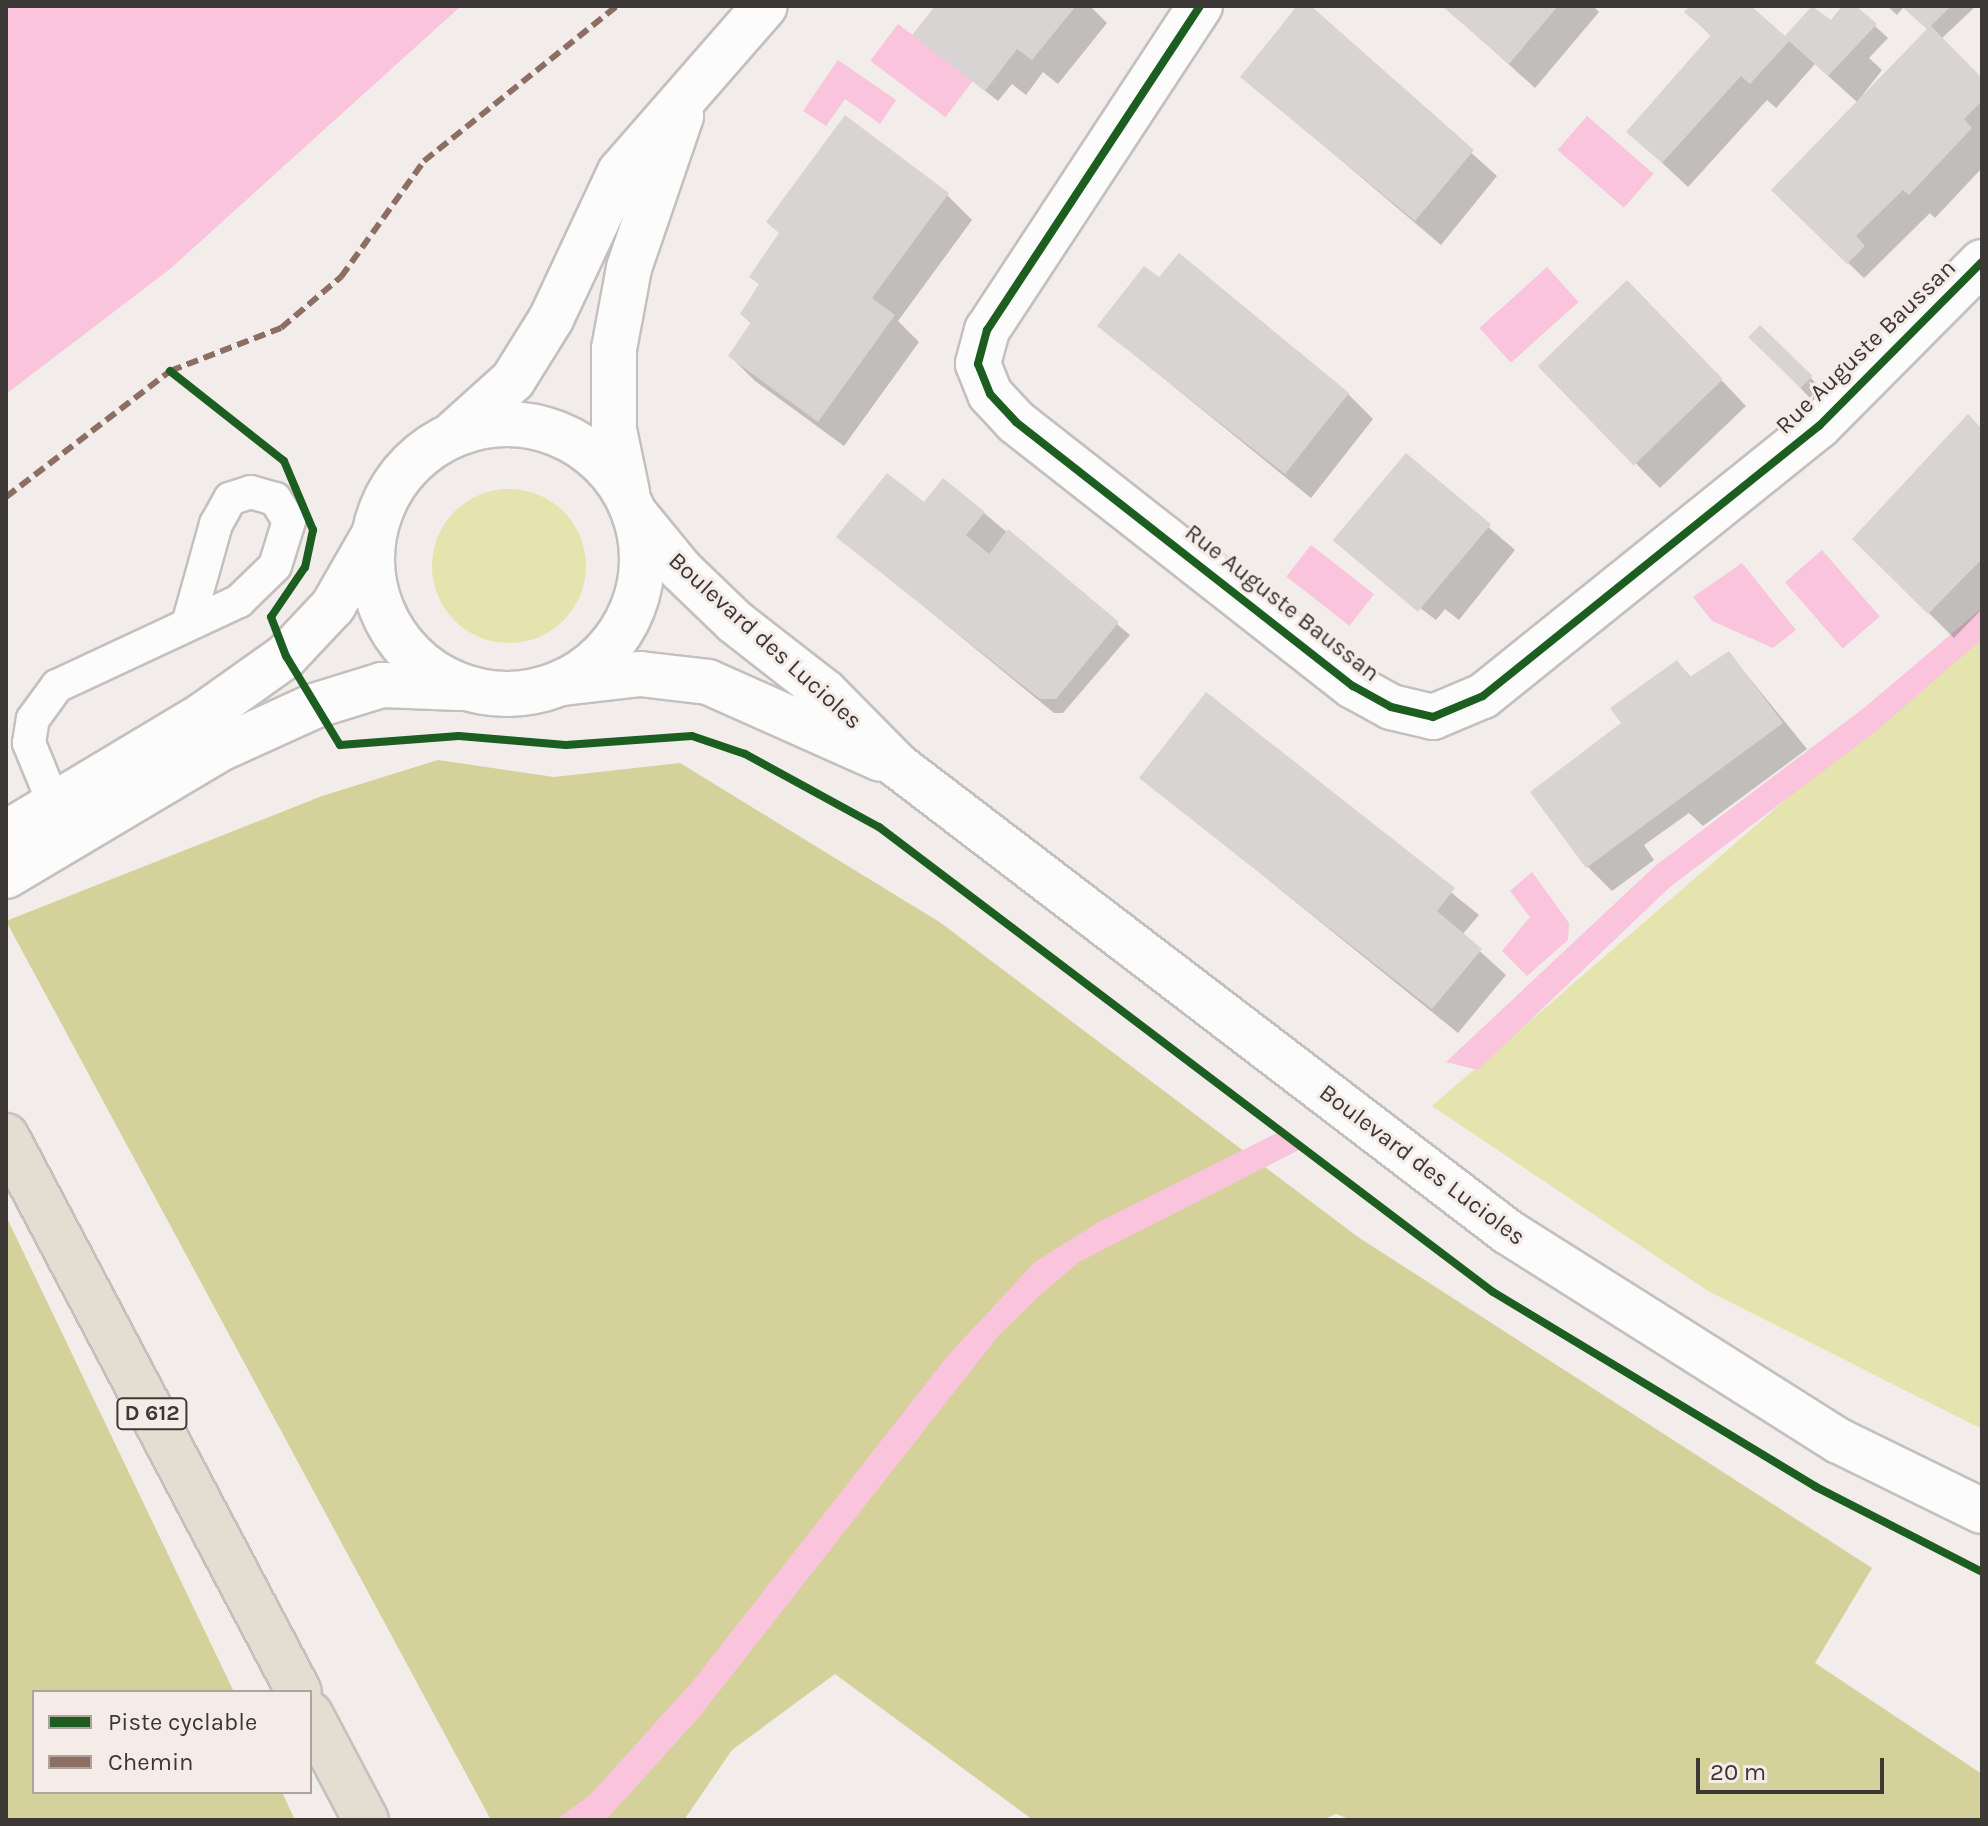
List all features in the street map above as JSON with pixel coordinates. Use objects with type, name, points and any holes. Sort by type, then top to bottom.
[{"type":"highway","name":"D 612","points":[[6,1136],[298,1690]]},
{"type":"highway","points":[[312,1718],[366,1820]]},
{"type":"street","points":[[6,833],[203,715],[286,656],[333,606],[373,536],[388,494],[415,458],[453,434],[513,380],[551,319],[620,172],[765,6]]},
{"type":"street","name":"Rue Auguste Baussan","points":[[1200,6],[987,330],[978,364],[990,394],[1016,422],[1353,686],[1391,707],[1433,717],[1483,696],[1819,426],[1982,262]]},
{"type":"street","points":[[6,876],[222,748],[314,706],[382,685],[464,688],[513,694],[561,684],[595,662],[622,632],[633,607],[643,553],[614,430],[614,349],[629,268],[692,88]]},
{"type":"street","points":[[453,434],[493,424],[533,426],[571,440],[604,465],[631,506]]},
{"type":"street","name":"Boulevard des Lucioles","points":[[631,506],[681,570],[735,622],[825,692],[898,766],[1508,1232],[1839,1441],[1982,1511]]},
{"type":"street","points":[[373,536],[373,584],[390,628],[422,664],[464,688]]},
{"type":"street","name":"Boulevard des Lucioles","points":[[561,684],[640,674],[708,682],[898,766]]},
{"type":"lane","points":[[54,804],[29,743],[33,719],[57,686],[189,621]]},
{"type":"shaded area","points":[[6,6],[461,6],[170,269],[6,394]]},
{"type":"shaded area","points":[[898,24],[973,81],[945,117],[870,61]]},
{"type":"shaded area","points":[[838,60],[896,100],[880,124],[845,99],[826,126],[803,111]]},
{"type":"shaded area","points":[[1587,116],[1653,174],[1624,208],[1557,150]]},
{"type":"shaded area","points":[[1547,267],[1578,302],[1511,363],[1479,328]]},
{"type":"shaded area","points":[[509,489],[539,495],[564,511],[580,536],[586,566],[580,596],[564,621],[539,637],[509,643],[479,637],[454,621],[438,596],[432,566],[438,536],[454,511],[479,495]]},
{"type":"shaded area","points":[[1311,545],[1374,594],[1349,626],[1286,577]]},
{"type":"shaded area","points":[[1822,550],[1880,616],[1843,649],[1785,582]]},
{"type":"shaded area","points":[[1742,563],[1796,630],[1773,648],[1712,621],[1693,597]]},
{"type":"shaded area","points":[[1982,608],[1982,639],[1875,732],[1670,887],[1478,1070],[1446,1062],[1655,866],[1864,708]]},
{"type":"shaded area","points":[[1982,619],[1982,1429],[1708,1291],[1432,1106],[1836,756]]},
{"type":"shaded area","points":[[438,760],[554,777],[680,763],[941,923],[1358,1237],[1872,1568],[1815,1663],[1982,1774],[1982,1820],[1352,1820],[1336,1814],[1322,1820],[1033,1820],[835,1674],[732,1750],[684,1820],[491,1820],[6,921],[322,796]]},
{"type":"shaded area","points":[[1532,872],[1569,923],[1568,940],[1527,976],[1502,951],[1530,917],[1510,891]]},
{"type":"shaded area","points":[[1279,1132],[1299,1150],[1079,1262],[1039,1296],[999,1335],[699,1717],[606,1820],[556,1820],[590,1795],[693,1681],[950,1353],[1035,1262],[1097,1223]]},
{"type":"shaded area","points":[[6,1216],[233,1690],[32,1690],[32,1794],[283,1794],[295,1820],[6,1820]]},
{"type":"building","points":[[935,6],[1076,6],[1032,60],[1017,49],[985,91],[912,35]]},
{"type":"building","points":[[1297,6],[1311,6],[1474,150],[1415,221],[1240,77]]},
{"type":"building","points":[[1442,6],[1558,6],[1509,64]]},
{"type":"building","points":[[1690,6],[1751,6],[1785,36],[1812,6],[1831,20],[1842,6],[1856,6],[1877,24],[1828,76],[1789,41],[1750,84],[1741,76],[1662,163],[1626,132],[1711,35],[1684,12]]},
{"type":"building","points":[[1901,6],[1951,6],[1931,26],[1982,78],[1982,101],[1964,119],[1972,128],[1909,195],[1903,190],[1856,236],[1865,246],[1847,264],[1771,190],[1927,29]]},
{"type":"building","points":[[845,115],[949,193],[872,298],[895,315],[818,422],[728,356],[751,322],[740,314],[759,284],[749,277],[779,233],[766,222]]},
{"type":"building","points":[[1179,253],[1349,393],[1285,474],[1097,326],[1144,266],[1159,277]]},
{"type":"building","points":[[1627,280],[1723,379],[1634,465],[1538,366]]},
{"type":"building","points":[[1760,325],[1813,376],[1801,388],[1748,337]]},
{"type":"building","points":[[1968,414],[1982,429],[1982,559],[1928,614],[1852,539]]},
{"type":"building","points":[[1406,453],[1491,524],[1418,612],[1333,540]]},
{"type":"building","points":[[887,473],[924,502],[943,478],[985,512],[966,535],[989,554],[1008,529],[1119,622],[1056,699],[1040,699],[836,537]]},
{"type":"building","points":[[1729,651],[1783,723],[1586,868],[1530,792],[1621,723],[1610,708],[1677,660],[1690,677]]},
{"type":"building","points":[[1206,692],[1455,888],[1437,911],[1482,949],[1432,1009],[1139,778]]},
{"type":"marked path","points":[[6,497],[170,371],[281,328],[341,277],[424,161],[617,6]]},
{"type":"cycle path","points":[[1200,6],[987,330],[978,364],[990,394],[1016,422],[1353,686],[1391,707],[1433,717],[1483,696],[1819,426],[1982,262]]},
{"type":"cycle path","points":[[170,371],[284,461],[313,530],[305,567],[271,617],[286,656],[340,745],[459,736],[566,745],[692,736],[745,754],[879,827],[1493,1292],[1816,1487],[1982,1572]]}]
